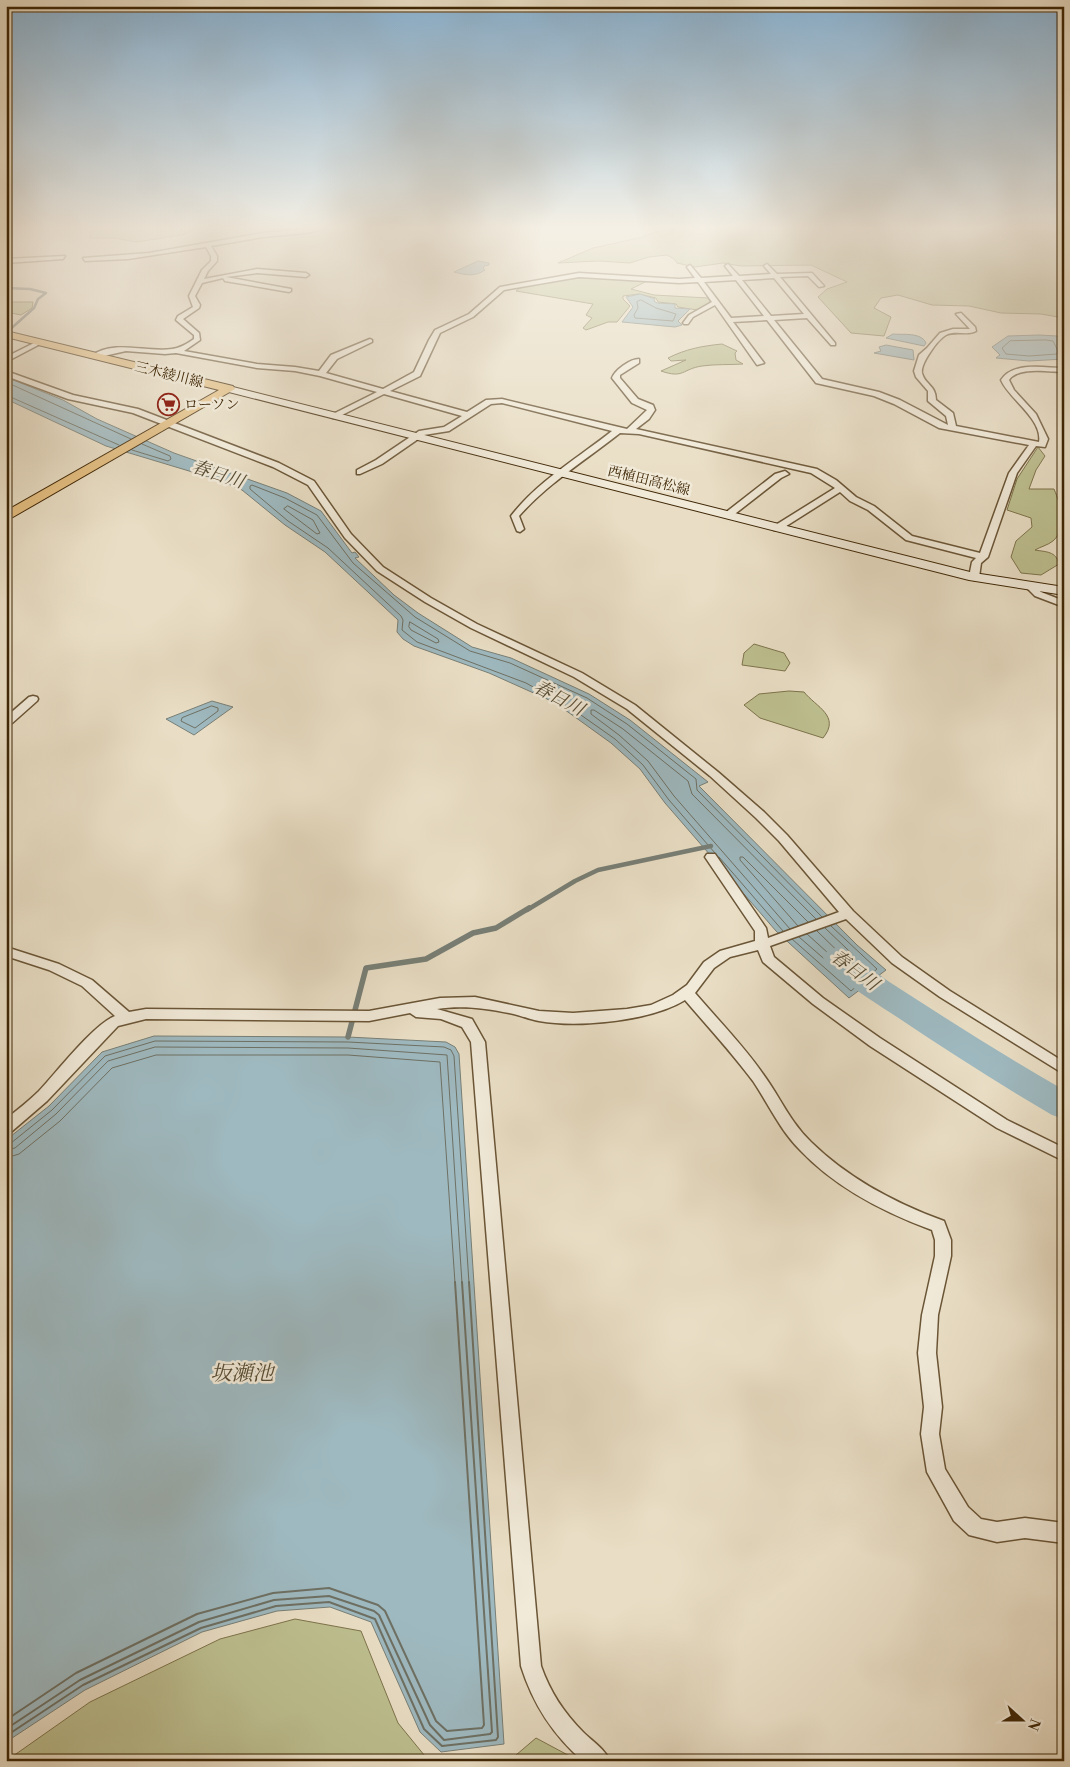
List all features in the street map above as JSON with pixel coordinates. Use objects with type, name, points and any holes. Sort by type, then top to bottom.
[{"type":"main road","name":"三木綾川線","points":[[8,334],[229,389]]},
{"type":"main road","name":"三木綾川線","points":[[6,517],[229,389]]},
{"type":"main road","name":"西植田高松線","points":[[229,389],[974,577],[1064,591]]},
{"type":"street","points":[[179,352],[196,340],[197,334],[179,320],[180,317],[192,310]]},
{"type":"street","points":[[336,416],[417,374],[422,367],[435,335],[440,330],[469,318],[477,310]]},
{"type":"street","points":[[686,323],[691,316],[701,310]]},
{"type":"street","points":[[722,310],[760,363]]},
{"type":"street","points":[[762,310],[819,381],[876,394],[897,402],[942,426],[1042,445],[1044,439],[1039,425],[1028,408],[1008,388],[1005,380],[1009,374],[1020,370],[1064,370]]},
{"type":"street","points":[[803,310],[833,344]]},
{"type":"street","points":[[953,428],[950,415],[932,401],[932,391],[918,372],[923,355],[930,350],[942,334],[953,331],[973,331],[973,328],[959,314]]},
{"type":"street","points":[[729,320],[808,316]]},
{"type":"street","points":[[321,374],[327,368],[329,360],[370,341]]},
{"type":"street","points":[[6,360],[40,342]]},
{"type":"street","points":[[95,356],[106,352],[130,349],[162,353],[179,352],[257,366],[294,369],[321,374],[468,415]]},
{"type":"street","points":[[629,431],[651,410],[650,407],[635,401],[628,395],[616,378],[617,374],[636,361]]},
{"type":"street","points":[[6,373],[71,397],[119,406],[267,462],[304,479],[318,490],[340,526],[362,552],[380,569],[400,583],[474,626],[578,675],[631,707],[707,768],[760,815],[783,838],[846,914],[868,934],[919,976],[1064,1069]]},
{"type":"street","points":[[360,472],[379,462],[415,436],[430,430],[446,429],[489,402],[502,401],[618,430],[814,472],[833,482],[839,489],[871,508],[910,538],[984,557]]},
{"type":"street","points":[[520,530],[515,516],[529,500],[560,473],[618,430]]},
{"type":"street","points":[[974,577],[977,562],[984,557],[1013,473],[1034,443]]},
{"type":"street","points":[[728,515],[778,476],[785,474]]},
{"type":"street","points":[[777,528],[839,489]]},
{"type":"street","points":[[1031,587],[1038,594],[1064,604]]},
{"type":"street","points":[[6,723],[32,699]]},
{"type":"street","points":[[711,857],[761,931],[766,943],[768,959],[818,1001],[874,1042],[1002,1124],[1064,1155]]},
{"type":"street","points":[[6,1128],[42,1097],[101,1033],[113,1022],[126,1017],[146,1014],[369,1016],[440,1002],[475,1002],[540,1016],[573,1018],[627,1014],[654,1008],[678,998],[686,992],[710,965],[725,954],[766,943],[846,914]]},
{"type":"street","points":[[6,951],[54,967],[86,983],[126,1017]]},
{"type":"street","points":[[686,992],[762,1083],[789,1128],[818,1158],[852,1184],[903,1213],[938,1226],[943,1240],[943,1256],[930,1315],[927,1353],[933,1407],[930,1434],[936,1472],[961,1514],[976,1528],[997,1532],[1025,1528],[1064,1533]]},
{"type":"street","points":[[402,1010],[442,1014],[467,1023],[478,1042],[531,1666],[536,1685],[546,1705],[569,1736],[598,1761]]},
{"type":"green space","points":[[10,310],[28,310],[21,315],[11,313]]},
{"type":"green space","points":[[589,310],[626,310],[617,322],[608,322],[586,330],[583,328],[592,318],[586,315]]},
{"type":"green space","points":[[830,310],[879,310],[891,317],[884,336],[851,333]]},
{"type":"green space","points":[[989,310],[1064,310],[1064,318],[1041,314],[1001,313]]},
{"type":"green space","points":[[722,344],[737,351],[735,353],[736,360],[743,364],[695,367],[679,374],[661,371],[686,360],[671,361],[668,358],[681,352]]},
{"type":"green space","points":[[1038,447],[1045,456],[1036,470],[1029,489],[1054,489],[1062,516],[1061,529],[1058,535],[1053,541],[1035,550],[1053,554],[1059,564],[1041,575],[1021,573],[1011,557],[1016,541],[1032,527],[1031,518],[1007,510],[1017,479]]},
{"type":"green space","points":[[754,644],[784,653],[790,663],[785,671],[742,665],[744,653]]},
{"type":"green space","points":[[789,691],[804,692],[825,712],[829,724],[823,738],[760,718],[744,705],[759,694]]},
{"type":"green space","points":[[295,1619],[361,1631],[398,1723],[429,1761],[6,1761],[90,1702],[220,1639]]},
{"type":"green space","points":[[536,1738],[579,1761],[509,1761]]},
{"type":"water","points":[[630,310],[689,310],[678,321],[682,325],[675,327],[622,322]]},
{"type":"water","points":[[893,334],[907,334],[920,337],[926,343],[924,346],[886,338]]},
{"type":"water","points":[[1039,335],[1061,338],[1058,340],[1064,349],[1064,359],[1029,361],[996,358],[1000,355],[992,347],[1008,336]]},
{"type":"water","points":[[886,345],[913,350],[914,360],[874,353],[881,351],[879,347]]},
{"type":"water","points":[[6,377],[63,400],[97,419],[174,453],[287,493],[321,511],[352,553],[355,552],[359,557],[355,558],[394,595],[418,613],[472,647],[511,658],[589,694],[630,720],[708,782],[699,786],[857,945],[886,970],[849,998],[776,931],[665,803],[640,769],[611,743],[547,699],[489,673],[414,646],[403,639],[397,632],[398,620],[325,552],[285,525],[242,490],[219,480],[106,446],[6,399]]},
{"type":"water","points":[[212,701],[233,707],[194,735],[166,719]]},
{"type":"water","name":"坂瀬池","points":[[154,1036],[348,1037],[446,1042],[455,1047],[459,1054],[504,1744],[441,1752],[420,1732],[371,1622],[330,1607],[277,1611],[202,1632],[85,1690],[6,1742],[6,1140],[49,1106],[102,1052]]},
{"type":"waterway","points":[[6,333],[31,310]]},
{"type":"waterway","points":[[527,910],[575,881],[598,870],[711,846]]},
{"type":"waterway","points":[[348,1037],[366,968],[426,959],[473,933],[496,928],[529,908]]},
{"type":"waterway","name":"春日川","points":[[838,958],[877,989],[986,1060],[1064,1106]]},
{"type":"place","name":"ローソン","points":[[168,404]]}]
